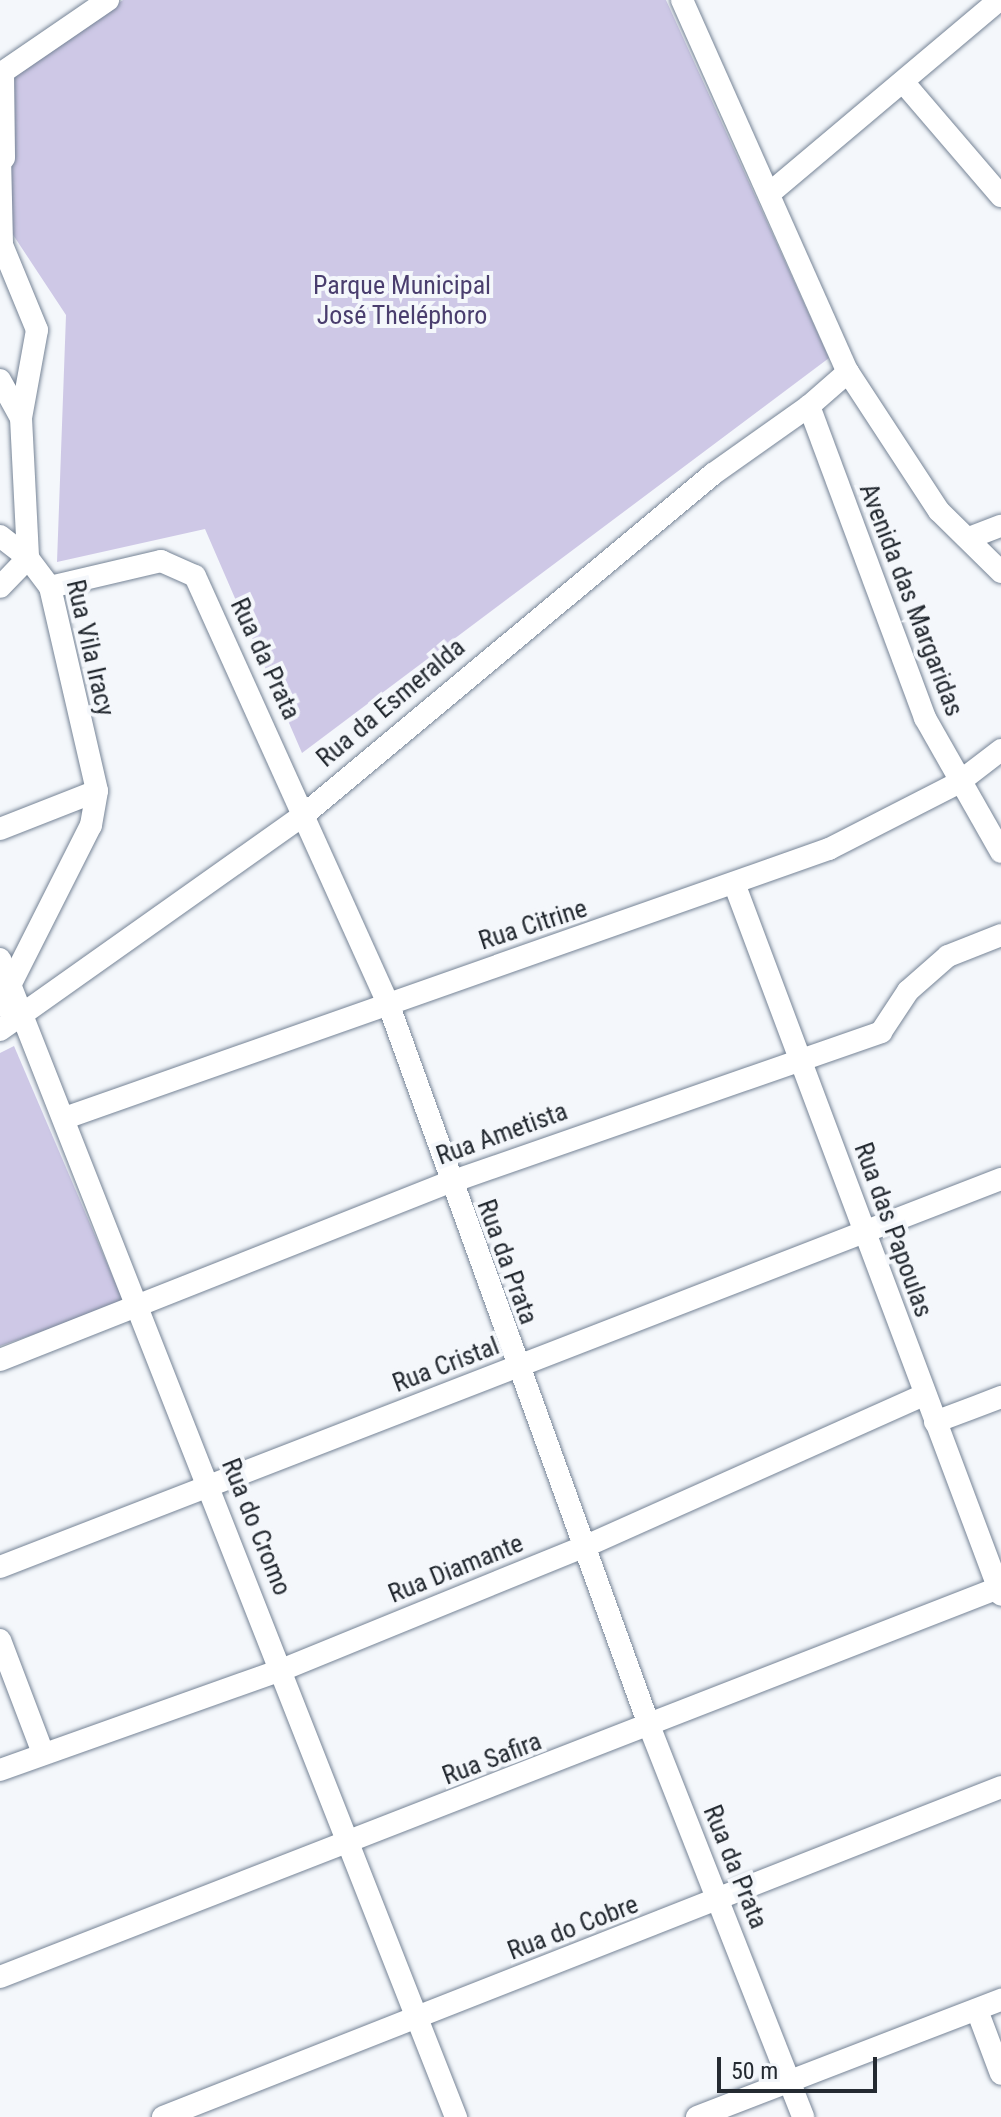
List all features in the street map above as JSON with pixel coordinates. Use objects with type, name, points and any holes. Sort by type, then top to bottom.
[{"type":"street","points":[[0,587],[28,558],[21,418],[37,330],[1,246],[2,74],[108,0]]},
{"type":"street","name":"Avenida das Margaridas","points":[[682,0],[848,372],[939,511],[1001,572]]},
{"type":"street","points":[[770,193],[999,0]]},
{"type":"street","points":[[904,83],[1001,196]]},
{"type":"street","points":[[809,406],[848,372]]},
{"type":"street","points":[[0,380],[21,418]]},
{"type":"street","name":"Avenida das Margaridas","points":[[809,406],[925,718],[958,783],[1001,852]]},
{"type":"street","name":"Rua da Esmeralda","points":[[0,1030],[10,1007],[306,813],[713,474],[809,406]]},
{"type":"street","points":[[969,538],[1001,526]]},
{"type":"street","name":"Rua Vila Iracy","points":[[0,536],[28,558],[50,587],[97,791]]},
{"type":"street","name":"Rua da Prata","points":[[50,587],[161,561],[195,576],[306,813],[388,1003],[448,1183],[586,1546],[650,1728],[803,2117]]},
{"type":"street","name":"Rua Citrine","points":[[65,1118],[829,849],[958,783],[1001,750]]},
{"type":"street","points":[[0,829],[97,791]]},
{"type":"street","points":[[8,982],[91,825],[97,791]]},
{"type":"street","name":"Rua das Papoulas","points":[[734,883],[802,1056],[863,1231],[1000,1590]]},
{"type":"street","name":"Rua Ametista","points":[[0,1360],[138,1309],[448,1183],[802,1056],[881,1032],[908,991],[948,956],[1001,935]]},
{"type":"street","name":"Rua do Cromo","points":[[0,959],[8,982],[10,1007],[65,1118],[138,1309],[353,1843],[415,2020],[456,2117]]},
{"type":"street","name":"Rua Cristal","points":[[0,1567],[1001,1179]]},
{"type":"street","name":"Rua Diamante","points":[[0,1770],[284,1669],[586,1546],[924,1395]]},
{"type":"street","points":[[935,1422],[1001,1397]]},
{"type":"street","name":"Rua Safira","points":[[0,1977],[353,1843],[1000,1590]]},
{"type":"street","points":[[0,1640],[43,1753]]},
{"type":"street","name":"Rua do Cobre","points":[[163,2117],[719,1901],[1001,1787]]},
{"type":"street","points":[[697,2117],[1001,2000]]},
{"type":"street","points":[[977,2010],[1001,2074]]},
{"type":"green space","name":"Parque Municipal José Theléphoro","points":[[123,0],[666,0],[829,358],[302,753],[205,529],[57,562],[66,315],[0,215],[0,81]]},
{"type":"green space","points":[[14,1046],[124,1303],[0,1346],[0,1053]]}]
